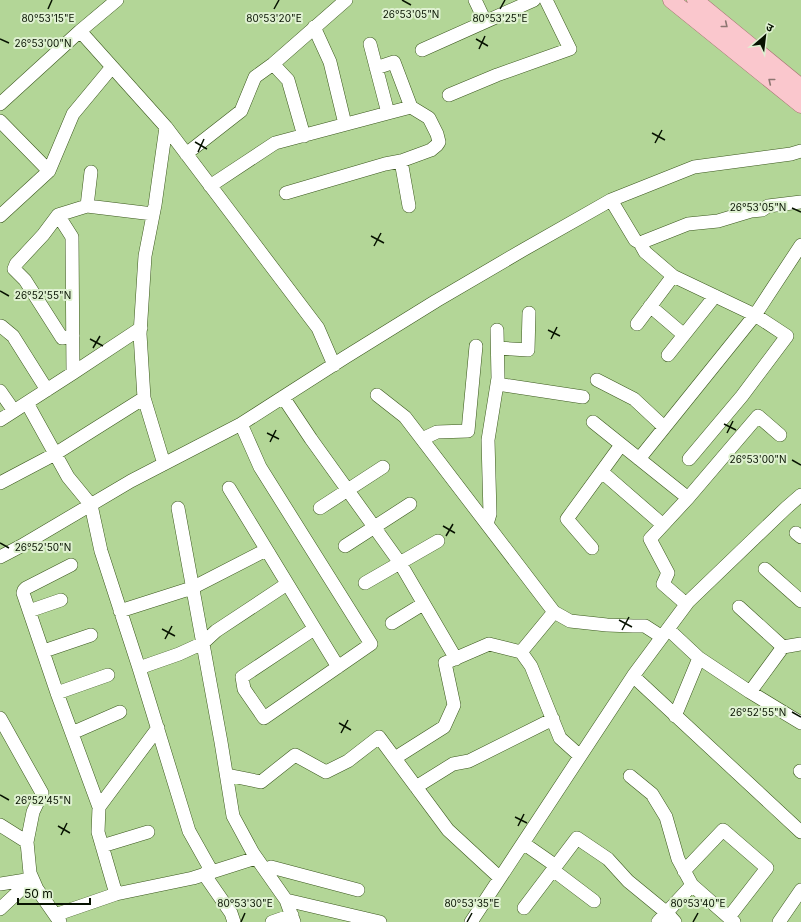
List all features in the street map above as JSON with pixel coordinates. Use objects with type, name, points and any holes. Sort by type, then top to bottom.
[{"type":"main road","points":[[671,0],[801,105]]},
{"type":"main road","points":[[695,0],[801,87]]},
{"type":"street","points":[[0,104],[80,31],[117,0]]},
{"type":"street","points":[[186,154],[241,111],[255,77],[273,64],[346,0]]},
{"type":"street","points":[[476,0],[485,21]]},
{"type":"street","points":[[422,50],[534,0]]},
{"type":"street","points":[[449,95],[570,49],[546,0]]},
{"type":"street","points":[[314,27],[330,62],[345,124]]},
{"type":"street","points":[[80,31],[166,128],[186,154],[318,328],[334,365]]},
{"type":"street","points":[[370,44],[388,113]]},
{"type":"street","points":[[286,192],[385,164],[401,161],[431,150],[437,146],[439,142],[437,134],[429,118],[411,107],[394,62],[376,68]]},
{"type":"street","points":[[273,64],[288,80],[304,136]]},
{"type":"street","points":[[0,216],[48,171],[73,114],[112,68]]},
{"type":"street","points":[[210,186],[275,143],[411,107]]},
{"type":"street","points":[[0,121],[48,171]]},
{"type":"street","points":[[164,464],[144,398],[141,328],[145,256],[154,214],[166,128]]},
{"type":"street","points":[[0,557],[131,481],[241,424],[436,301],[611,200],[694,167],[791,154],[801,151]]},
{"type":"street","points":[[401,161],[409,206]]},
{"type":"street","points":[[87,206],[91,172]]},
{"type":"street","points":[[611,200],[635,240],[640,243],[645,252],[673,276],[755,315],[787,336],[742,396],[689,459]]},
{"type":"street","points":[[640,243],[688,224],[718,221],[751,211],[762,210],[768,206],[801,202]]},
{"type":"street","points":[[73,336],[62,338],[25,280],[14,269],[16,264],[44,235],[58,215],[87,206],[154,214]]},
{"type":"street","points":[[58,215],[72,237],[73,373]]},
{"type":"street","points":[[639,459],[755,315],[801,245]]},
{"type":"street","points":[[637,324],[673,276]]},
{"type":"street","points":[[668,355],[716,296]]},
{"type":"street","points":[[650,306],[684,335]]},
{"type":"street","points":[[498,348],[528,350],[529,312]]},
{"type":"street","points":[[0,326],[12,336],[47,390]]},
{"type":"street","points":[[0,420],[141,328]]},
{"type":"street","points":[[486,524],[490,514],[488,440],[498,378],[497,330]]},
{"type":"street","points":[[422,439],[437,432],[468,431],[476,346]]},
{"type":"street","points":[[597,380],[634,399],[664,427]]},
{"type":"street","points":[[497,384],[582,397]]},
{"type":"street","points":[[0,391],[14,411]]},
{"type":"street","points":[[377,395],[405,417],[554,612],[570,621],[607,625],[645,626],[665,633],[750,692],[801,723]]},
{"type":"street","points":[[283,397],[311,439],[400,563],[456,659]]},
{"type":"street","points":[[0,483],[55,454],[144,398]]},
{"type":"street","points":[[27,403],[68,477],[91,505],[101,551],[158,728],[189,831],[208,873],[231,913],[234,922]]},
{"type":"street","points":[[686,604],[663,584],[668,573],[650,540],[758,416],[780,435]]},
{"type":"street","points":[[593,422],[688,498]]},
{"type":"street","points":[[241,424],[260,467],[371,644],[264,718],[244,689],[242,678],[314,629]]},
{"type":"street","points":[[592,548],[567,519],[621,445]]},
{"type":"street","points":[[320,508],[383,467]]},
{"type":"street","points":[[602,472],[663,525]]},
{"type":"street","points":[[229,488],[338,667]]},
{"type":"street","points":[[471,922],[633,676],[686,604],[801,495]]},
{"type":"street","points":[[344,546],[410,504]]},
{"type":"street","points":[[178,508],[233,816],[256,858],[286,900],[293,918],[272,922]]},
{"type":"street","points":[[365,583],[438,542]]},
{"type":"street","points":[[120,611],[192,588],[266,550]]},
{"type":"street","points":[[71,565],[26,588],[23,593],[57,693],[99,807],[98,832],[116,894]]},
{"type":"street","points":[[765,569],[801,600]]},
{"type":"street","points":[[139,668],[179,654],[203,643],[216,631],[287,584]]},
{"type":"street","points":[[29,611],[61,600]]},
{"type":"street","points":[[392,622],[424,604]]},
{"type":"street","points":[[739,607],[783,647]]},
{"type":"street","points":[[521,652],[554,612]]},
{"type":"street","points":[[44,652],[91,635]]},
{"type":"street","points":[[395,758],[444,727],[454,705],[445,663],[490,644],[521,652],[531,666],[560,738],[580,756]]},
{"type":"street","points":[[750,692],[783,647],[801,644]]},
{"type":"street","points":[[675,716],[699,658]]},
{"type":"street","points":[[57,693],[108,676]]},
{"type":"street","points":[[633,676],[801,832]]},
{"type":"street","points":[[72,733],[120,712]]},
{"type":"street","points":[[0,718],[42,793],[33,812],[27,842],[30,873],[37,890],[59,920],[116,894],[193,878],[256,858]]},
{"type":"street","points":[[416,787],[453,764],[469,761],[553,719]]},
{"type":"street","points":[[99,807],[158,728]]},
{"type":"street","points":[[226,775],[260,782],[295,755],[326,772],[348,761],[379,737],[448,830],[500,878]]},
{"type":"street","points":[[630,776],[652,794],[666,817],[678,859],[692,885],[732,920],[766,868],[723,830],[684,870]]},
{"type":"street","points":[[0,825],[27,842]]},
{"type":"street","points":[[102,846],[148,832]]},
{"type":"street","points":[[524,908],[577,838],[608,859],[666,919],[692,885]]},
{"type":"street","points":[[523,843],[594,901]]},
{"type":"street","points":[[265,870],[271,867],[358,890]]},
{"type":"street","points":[[0,884],[32,879]]},
{"type":"street","points":[[0,908],[32,879]]},
{"type":"street","points":[[779,922],[801,890]]},
{"type":"street","points":[[286,900],[380,922]]}]
